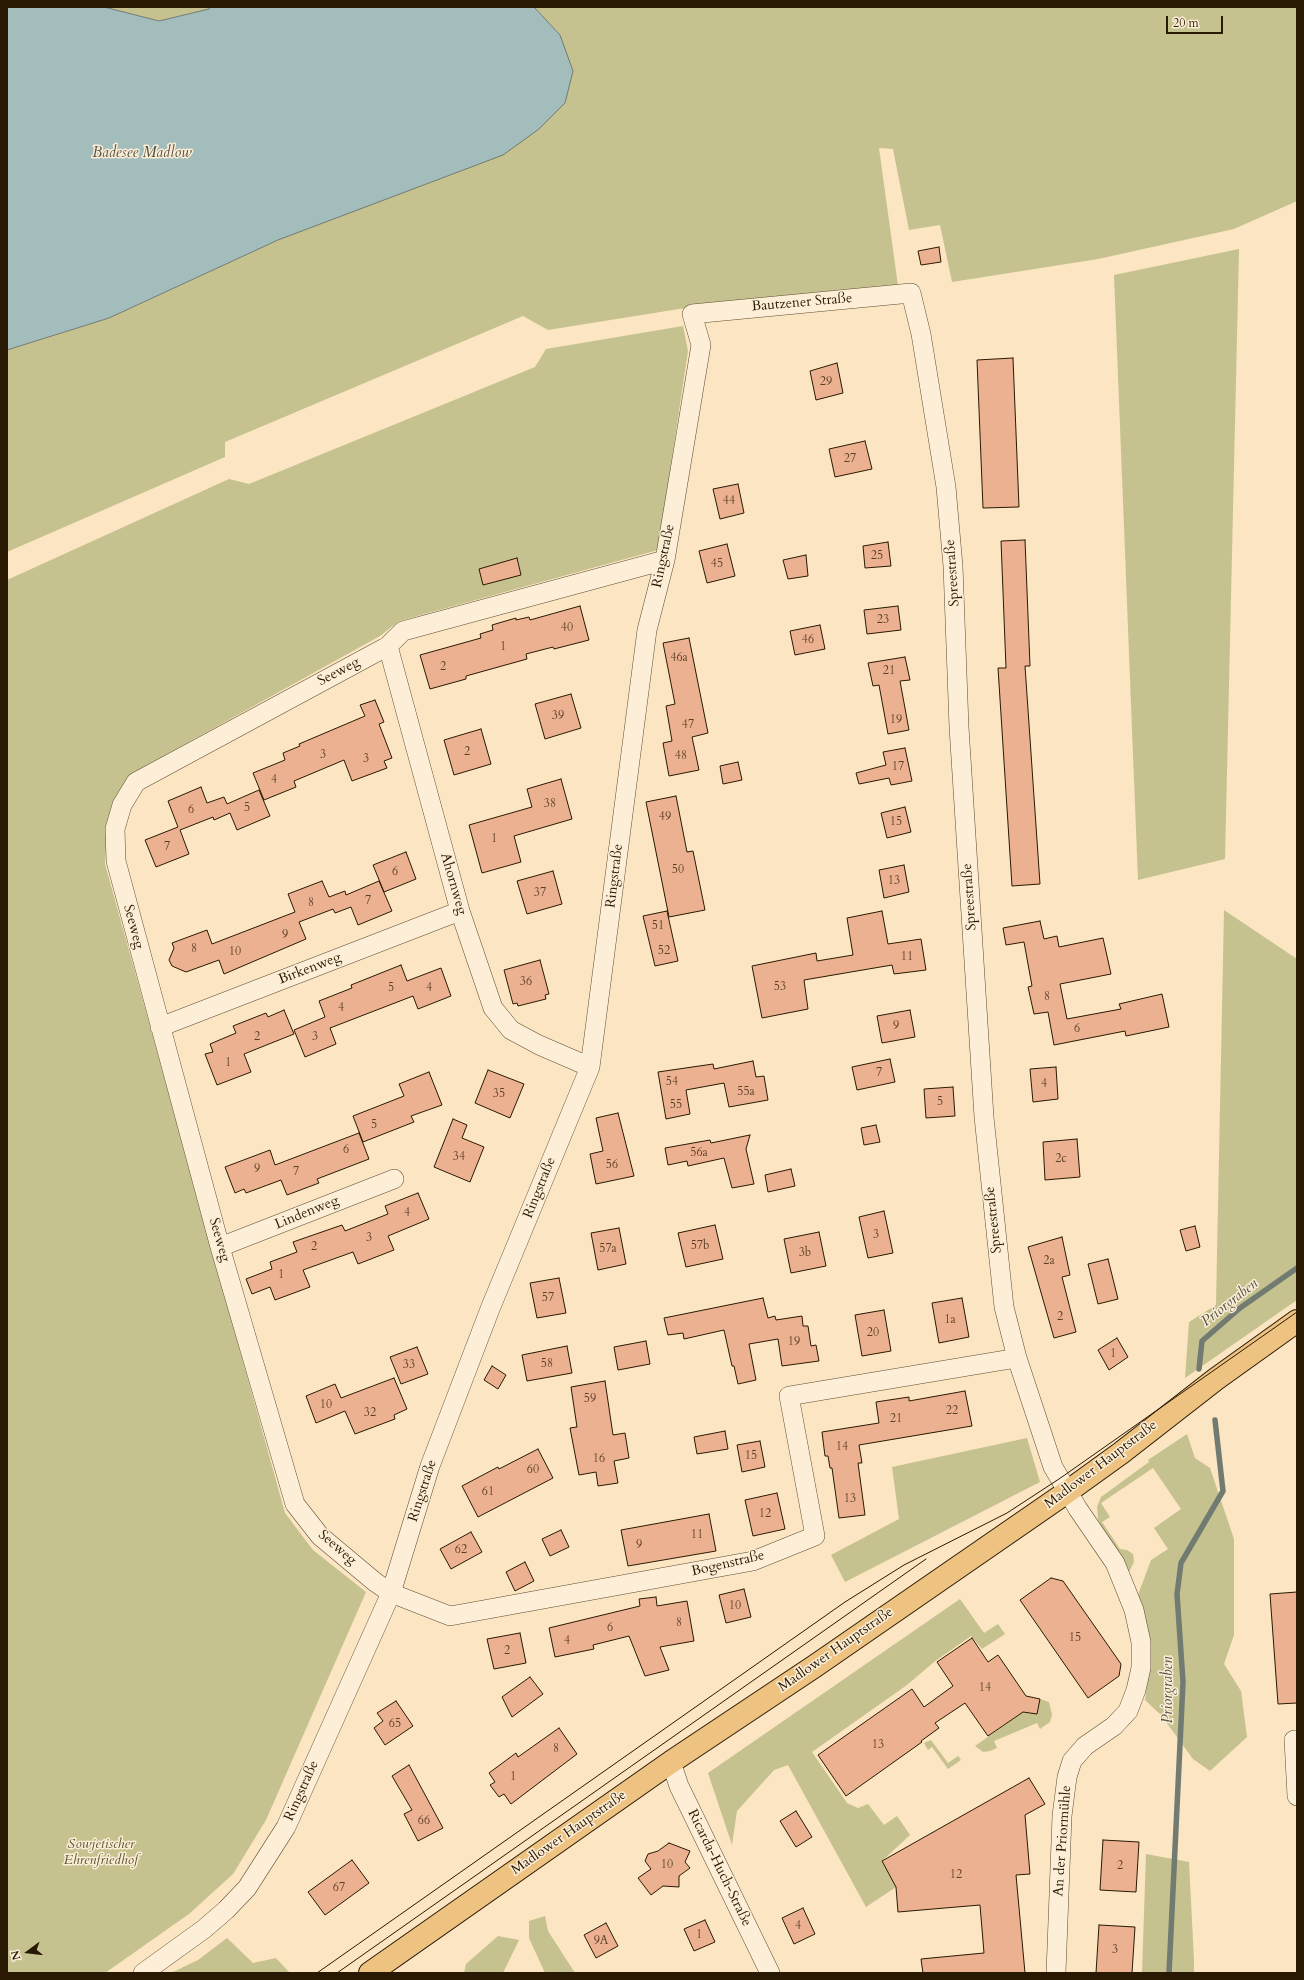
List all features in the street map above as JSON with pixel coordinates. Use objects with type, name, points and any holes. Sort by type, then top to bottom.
[{"type":"main road","name":"Madlower Hauptstraße","points":[[370,1973],[671,1762],[815,1666],[1067,1492],[1121,1453],[1216,1379],[1297,1321]]},
{"type":"street","name":"Bautzener Straße","points":[[692,314],[911,293]]},
{"type":"street","name":"Spreestraße","points":[[911,293],[921,334],[946,495],[953,566],[960,735],[985,1132],[1004,1307],[1017,1358],[1053,1467],[1067,1492]]},
{"type":"street","name":"Ringstraße","points":[[143,1973],[204,1929],[226,1910],[247,1888],[286,1827],[392,1593],[430,1466],[490,1309],[590,1067],[647,630],[665,560],[702,345],[692,314]]},
{"type":"street","name":"Seeweg","points":[[392,1593],[375,1582],[320,1536],[296,1504],[220,1248],[160,1027],[116,861],[115,829],[122,805],[136,782],[388,646],[403,631],[665,560]]},
{"type":"street","name":"Ahornweg","points":[[388,646],[460,911],[493,1008],[511,1030],[539,1046],[590,1067]]},
{"type":"street","name":"Birkenweg","points":[[160,1027],[460,911]]},
{"type":"street","name":"Lindenweg","points":[[220,1248],[394,1179]]},
{"type":"street","name":"Bogenstraße","points":[[392,1593],[450,1616],[753,1561],[815,1536],[789,1396],[1017,1358]]},
{"type":"street","name":"An der Priormühle","points":[[1056,1973],[1062,1816],[1067,1777],[1072,1761],[1085,1746],[1114,1726],[1128,1711],[1136,1690],[1140,1668],[1141,1642],[1134,1610],[1115,1563],[1067,1492]]},
{"type":"street","points":[[1294,1740],[1297,1796]]},
{"type":"street","name":"Ricarda-Huch-Straße","points":[[671,1762],[679,1786],[770,1973]]},
{"type":"green space","points":[[104,7],[210,7],[209,9],[159,21]]},
{"type":"green space","points":[[534,7],[1297,7],[1297,201],[1234,229],[1098,259],[952,282],[940,225],[909,230],[893,149],[879,148],[898,286],[679,309],[548,330],[523,316],[225,442],[225,457],[7,552],[7,350],[109,318],[278,240],[560,35]]},
{"type":"green space","points":[[1239,249],[1225,859],[1138,880],[1114,275]]},
{"type":"green space","name":"Sowjetischer Ehrenfriedhof","points":[[683,326],[688,351],[658,550],[399,621],[380,636],[131,774],[116,800],[107,825],[105,864],[285,1513],[313,1550],[366,1592],[266,1820],[233,1874],[189,1914],[105,1973],[7,1973],[7,580],[229,479],[249,484],[535,367],[546,349]]},
{"type":"green space","points":[[1224,910],[1297,959],[1297,1300],[1185,1378],[1189,1322],[1216,1305]]},
{"type":"green space","points":[[1187,1434],[1195,1458],[1210,1468],[1234,1539],[1234,1635],[1224,1664],[1241,1691],[1247,1737],[1210,1771],[1193,1759],[1161,1715],[1145,1700],[1149,1670],[1149,1639],[1138,1595],[1151,1560],[1168,1549],[1154,1528],[1181,1509],[1153,1468],[1101,1503],[1110,1517],[1102,1522],[1120,1549],[1127,1550],[1133,1554],[1134,1562],[1129,1572],[1102,1529],[1098,1519],[1097,1507],[1101,1497],[1149,1462],[1148,1460]]},
{"type":"green space","points":[[1027,1438],[1040,1482],[845,1582],[831,1555],[899,1519],[892,1467]]},
{"type":"green space","points":[[960,1599],[984,1633],[998,1624],[1005,1634],[982,1649],[971,1636],[934,1662],[907,1685],[812,1752],[847,1803],[858,1808],[868,1804],[884,1825],[897,1816],[910,1835],[882,1861],[896,1887],[866,1907],[788,1765],[774,1770],[737,1811],[732,1845],[708,1773]]},
{"type":"green space","points":[[1040,1699],[1049,1702],[1052,1715],[1050,1722],[1040,1729],[1037,1723],[994,1741],[997,1748],[990,1751],[983,1752],[975,1746],[1023,1712],[1037,1714]]},
{"type":"green space","points":[[931,1740],[948,1763],[958,1756],[961,1760],[948,1769],[932,1747],[928,1750],[924,1743]]},
{"type":"green space","points":[[1146,1854],[1189,1862],[1194,1973],[1142,1973]]},
{"type":"green space","points":[[545,1916],[548,1931],[575,1973],[545,1973],[529,1938],[529,1921]]},
{"type":"green space","points":[[498,1936],[519,1940],[503,1973],[464,1973],[466,1964]]},
{"type":"green space","points":[[227,1938],[253,1963],[276,1958],[290,1973],[171,1973],[198,1960]]},
{"type":"water","name":"Badesee Madlow","points":[[7,7],[104,7],[159,21],[209,9],[210,7],[534,7],[560,35],[573,71],[565,103],[539,129],[503,155],[278,240],[109,318],[7,350]]},
{"type":"building","points":[[939,247],[941,262],[921,265],[918,251]]},
{"type":"building","points":[[1013,358],[1019,507],[983,508],[977,360]]},
{"type":"building","points":[[837,363],[843,393],[816,400],[810,371]]},
{"type":"building","points":[[865,441],[872,469],[835,477],[829,449]]},
{"type":"building","points":[[738,484],[744,513],[720,519],[713,489]]},
{"type":"building","points":[[1025,540],[1030,666],[1025,666],[1040,884],[1012,886],[998,668],[1006,668],[1001,541]]},
{"type":"building","points":[[888,542],[891,566],[865,568],[863,546]]},
{"type":"building","points":[[727,544],[735,576],[707,583],[699,551]]},
{"type":"building","points":[[806,555],[808,576],[788,579],[783,560]]},
{"type":"building","points":[[517,558],[521,575],[483,585],[479,569]]},
{"type":"building","points":[[580,606],[589,640],[526,654],[527,659],[466,676],[466,679],[430,689],[420,655],[481,638],[480,634],[493,630],[492,625],[516,618],[516,620],[529,617],[530,620]]},
{"type":"building","points":[[898,606],[901,630],[867,634],[864,610]]},
{"type":"building","points":[[820,625],[825,649],[795,655],[790,631]]},
{"type":"building","points":[[689,638],[708,733],[692,737],[699,770],[669,776],[663,743],[672,741],[666,706],[675,704],[663,643]]},
{"type":"building","points":[[905,657],[910,680],[900,681],[909,730],[888,734],[879,685],[873,686],[868,663]]},
{"type":"building","points":[[571,694],[581,728],[545,739],[535,704]]},
{"type":"building","points":[[375,700],[384,722],[379,724],[392,758],[384,761],[387,768],[352,781],[344,760],[294,781],[296,787],[264,800],[253,773],[285,760],[283,753],[300,746],[299,744],[365,716],[360,705]]},
{"type":"building","points":[[481,729],[491,764],[454,775],[444,740]]},
{"type":"building","points":[[905,748],[912,781],[891,785],[889,778],[859,784],[856,773],[886,765],[883,752]]},
{"type":"building","points":[[738,762],[742,780],[723,784],[720,766]]},
{"type":"building","points":[[561,779],[572,819],[514,836],[521,862],[482,873],[469,825],[532,807],[527,789]]},
{"type":"building","points":[[201,787],[207,803],[224,797],[227,804],[259,790],[270,816],[237,830],[230,813],[214,820],[213,817],[180,830],[189,854],[156,867],[145,840],[178,827],[168,801]]},
{"type":"building","points":[[676,796],[687,852],[693,851],[705,910],[669,917],[646,802]]},
{"type":"building","points":[[905,807],[911,832],[887,838],[881,813]]},
{"type":"building","points":[[406,852],[416,879],[384,892],[373,865]]},
{"type":"building","points":[[904,865],[909,892],[884,898],[879,870]]},
{"type":"building","points":[[553,871],[562,904],[527,914],[517,881]]},
{"type":"building","points":[[322,881],[329,897],[345,891],[346,895],[379,881],[392,911],[358,925],[351,907],[335,913],[333,909],[299,922],[306,939],[224,974],[219,960],[186,972],[172,966],[169,960],[174,948],[172,943],[207,930],[212,944],[295,912],[288,894]]},
{"type":"building","points":[[667,911],[678,961],[655,966],[643,916]]},
{"type":"building","points":[[882,911],[888,944],[921,939],[926,970],[894,974],[892,965],[804,980],[808,1009],[762,1018],[752,966],[816,953],[817,961],[853,955],[847,918]]},
{"type":"building","points":[[1040,921],[1044,939],[1057,936],[1059,947],[1103,938],[1111,974],[1060,984],[1067,1019],[1121,1009],[1119,1004],[1162,994],[1169,1027],[1126,1036],[1125,1031],[1054,1045],[1048,1012],[1034,1014],[1028,987],[1032,986],[1024,942],[1006,945],[1003,928]]},
{"type":"building","points":[[540,960],[549,994],[545,995],[546,999],[518,1006],[517,1003],[513,1004],[504,970]]},
{"type":"building","points":[[401,965],[407,981],[441,968],[451,996],[418,1009],[413,996],[330,1028],[336,1044],[305,1057],[294,1030],[325,1017],[319,1001],[352,988],[351,985]]},
{"type":"building","points":[[284,1010],[294,1034],[244,1054],[251,1072],[217,1085],[205,1054],[213,1052],[210,1044],[236,1033],[233,1026],[266,1013],[268,1017]]},
{"type":"building","points":[[910,1010],[915,1037],[882,1043],[877,1016]]},
{"type":"building","points":[[890,1059],[895,1082],[857,1090],[852,1067]]},
{"type":"building","points":[[753,1061],[756,1077],[764,1076],[768,1100],[729,1107],[724,1083],[686,1090],[690,1114],[666,1119],[658,1072],[713,1064],[714,1069]]},
{"type":"building","points":[[1056,1067],[1058,1099],[1033,1102],[1030,1069]]},
{"type":"building","points":[[488,1070],[524,1084],[510,1118],[475,1103]]},
{"type":"building","points":[[429,1072],[442,1105],[411,1116],[414,1122],[363,1142],[353,1116],[404,1096],[399,1084]]},
{"type":"building","points":[[953,1087],[955,1116],[926,1118],[924,1089]]},
{"type":"building","points":[[618,1113],[634,1176],[596,1184],[590,1154],[603,1151],[596,1118]]},
{"type":"building","points":[[453,1119],[467,1125],[462,1138],[484,1147],[470,1182],[434,1167]]},
{"type":"building","points":[[876,1125],[880,1142],[864,1145],[861,1128]]},
{"type":"building","points":[[359,1133],[369,1159],[317,1179],[319,1183],[287,1195],[281,1180],[246,1193],[244,1189],[235,1193],[225,1167],[270,1150],[275,1165]]},
{"type":"building","points":[[750,1135],[746,1149],[754,1184],[732,1188],[724,1158],[688,1166],[687,1161],[668,1165],[665,1148],[710,1140],[711,1143]]},
{"type":"building","points":[[1077,1139],[1080,1177],[1045,1180],[1043,1142]]},
{"type":"building","points":[[791,1169],[795,1186],[768,1192],[765,1175]]},
{"type":"building","points":[[418,1193],[429,1219],[388,1236],[394,1250],[358,1264],[353,1252],[303,1270],[310,1287],[275,1300],[270,1287],[252,1294],[246,1279],[272,1269],[270,1262],[297,1252],[293,1242],[342,1225],[345,1231],[388,1214],[385,1206]]},
{"type":"building","points":[[884,1211],[893,1253],[868,1258],[859,1217]]},
{"type":"building","points":[[715,1225],[723,1259],[686,1267],[678,1233]]},
{"type":"building","points":[[1195,1226],[1200,1247],[1186,1251],[1180,1230]]},
{"type":"building","points":[[619,1228],[626,1264],[598,1270],[591,1233]]},
{"type":"building","points":[[819,1232],[826,1266],[791,1273],[784,1239]]},
{"type":"building","points":[[1062,1237],[1070,1275],[1062,1277],[1076,1332],[1054,1338],[1028,1247]]},
{"type":"building","points":[[1108,1259],[1118,1299],[1098,1304],[1088,1264]]},
{"type":"building","points":[[559,1278],[566,1313],[537,1318],[530,1283]]},
{"type":"building","points":[[763,1298],[768,1318],[775,1316],[776,1320],[802,1316],[803,1326],[808,1326],[811,1346],[816,1345],[819,1361],[782,1366],[778,1339],[749,1344],[756,1380],[738,1384],[734,1366],[732,1366],[724,1330],[684,1339],[683,1333],[668,1335],[664,1318]]},
{"type":"building","points":[[962,1298],[969,1337],[939,1343],[932,1303]]},
{"type":"building","points":[[884,1310],[891,1351],[862,1356],[855,1315]]},
{"type":"building","points":[[1117,1338],[1128,1357],[1109,1370],[1098,1350]]},
{"type":"building","points":[[646,1341],[650,1364],[618,1370],[614,1347]]},
{"type":"building","points":[[567,1346],[572,1373],[527,1381],[522,1355]]},
{"type":"building","points":[[417,1347],[428,1374],[401,1384],[390,1357]]},
{"type":"building","points":[[492,1366],[506,1375],[498,1389],[484,1380]]},
{"type":"building","points":[[394,1378],[407,1409],[394,1415],[395,1419],[355,1434],[345,1411],[316,1423],[306,1396],[335,1384],[341,1398]]},
{"type":"building","points":[[605,1381],[613,1435],[625,1433],[629,1458],[614,1461],[618,1483],[598,1486],[596,1472],[579,1475],[570,1428],[577,1427],[571,1387]]},
{"type":"building","points":[[965,1391],[972,1426],[859,1445],[862,1463],[858,1463],[865,1515],[839,1518],[832,1468],[830,1468],[828,1456],[825,1456],[822,1432],[879,1423],[876,1402],[909,1397],[909,1401]]},
{"type":"building","points":[[725,1431],[728,1449],[697,1454],[694,1437]]},
{"type":"building","points":[[760,1441],[765,1467],[742,1472],[737,1445]]},
{"type":"building","points":[[538,1449],[553,1478],[478,1517],[462,1486],[498,1467],[499,1469]]},
{"type":"building","points":[[777,1493],[785,1529],[753,1536],[745,1500]]},
{"type":"building","points":[[709,1514],[716,1551],[628,1566],[621,1530]]},
{"type":"building","points":[[561,1530],[569,1547],[550,1556],[542,1539]]},
{"type":"building","points":[[471,1532],[482,1552],[451,1569],[440,1549]]},
{"type":"building","points":[[525,1562],[534,1581],[515,1591],[506,1572]]},
{"type":"building","points":[[1051,1578],[1063,1581],[1121,1664],[1119,1676],[1088,1698],[1020,1600]]},
{"type":"building","points":[[744,1589],[751,1617],[726,1623],[719,1595]]},
{"type":"building","points":[[1297,1592],[1297,1703],[1278,1704],[1270,1594]]},
{"type":"building","points":[[656,1597],[657,1606],[687,1601],[694,1641],[660,1647],[669,1670],[645,1676],[629,1636],[593,1645],[594,1649],[555,1657],[549,1628],[640,1606],[639,1599]]},
{"type":"building","points":[[520,1633],[526,1663],[494,1669],[487,1639]]},
{"type":"building","points":[[972,1638],[988,1662],[998,1655],[1026,1696],[1040,1699],[1037,1714],[1023,1712],[988,1736],[965,1703],[935,1723],[939,1728],[921,1741],[922,1742],[846,1796],[818,1755],[912,1689],[924,1707],[953,1686],[937,1662]]},
{"type":"building","points":[[530,1677],[543,1694],[512,1717],[502,1697]]},
{"type":"building","points":[[396,1701],[413,1726],[385,1745],[374,1728],[383,1721],[377,1713]]},
{"type":"building","points":[[559,1728],[577,1754],[511,1804],[504,1794],[499,1797],[490,1785],[495,1782],[489,1773],[516,1753],[518,1757]]},
{"type":"building","points":[[409,1765],[443,1828],[418,1841],[404,1814],[412,1810],[392,1776]]},
{"type":"building","points":[[1029,1778],[1045,1804],[1025,1815],[1030,1874],[1016,1875],[1025,1973],[923,1973],[921,1959],[984,1953],[980,1905],[898,1912],[896,1887],[882,1861]]},
{"type":"building","points":[[796,1811],[812,1837],[796,1847],[780,1821]]},
{"type":"building","points":[[1103,1840],[1139,1842],[1136,1892],[1100,1890]]},
{"type":"building","points":[[669,1843],[690,1851],[685,1862],[690,1868],[679,1876],[679,1887],[663,1886],[651,1895],[638,1878],[651,1869],[645,1861],[648,1854],[658,1851]]},
{"type":"building","points":[[352,1860],[369,1883],[325,1915],[308,1892]]},
{"type":"building","points":[[803,1908],[815,1934],[794,1944],[782,1918]]},
{"type":"building","points":[[705,1920],[715,1942],[694,1951],[684,1929]]},
{"type":"building","points":[[606,1923],[618,1946],[596,1958],[584,1935]]},
{"type":"building","points":[[1099,1925],[1135,1927],[1132,1973],[1096,1973]]},
{"type":"waterway","name":"Priorgraben","points":[[1199,1369],[1202,1341],[1240,1308],[1297,1268]]},
{"type":"waterway","name":"Priorgraben","points":[[1169,1973],[1183,1682],[1177,1594],[1181,1563],[1223,1491],[1215,1420]]},
{"type":"tram line","points":[[317,1973],[845,1602],[904,1565],[1007,1513],[1059,1479],[1297,1312]]},
{"type":"tram line","points":[[337,1973],[926,1559]]}]
